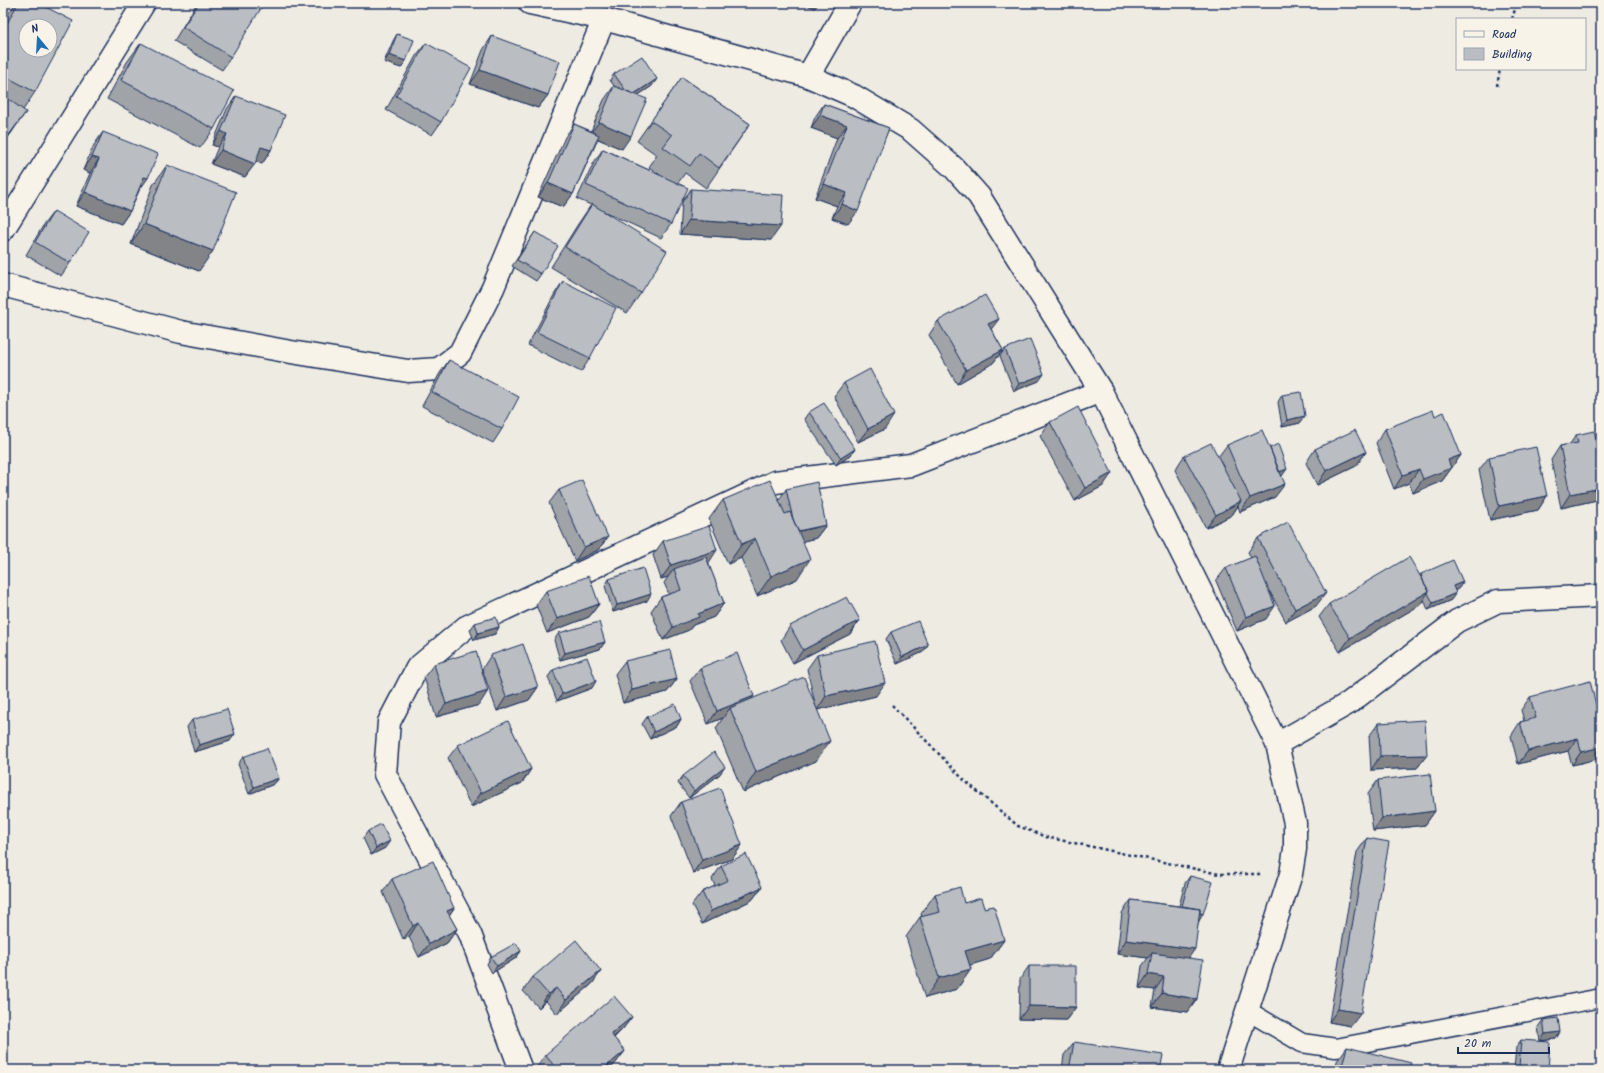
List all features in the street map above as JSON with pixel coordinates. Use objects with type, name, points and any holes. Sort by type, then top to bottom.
[{"type":"street","points":[[3,230],[144,3]]},
{"type":"street","points":[[530,3],[604,19],[808,76],[854,96],[911,130],[954,168],[979,196],[1101,392],[1277,744],[1295,823],[1291,874],[1228,1070]]},
{"type":"street","points":[[808,76],[850,3]]},
{"type":"street","points":[[3,285],[181,332],[408,371],[439,369],[460,353],[493,288],[604,19]]},
{"type":"street","points":[[521,1070],[470,934],[384,774],[389,722],[417,668],[466,627],[774,482],[911,465],[1101,392]]},
{"type":"street","points":[[1277,744],[1349,703],[1457,621],[1498,601],[1601,596]]},
{"type":"lane","points":[[1248,1011],[1302,1043],[1336,1048],[1601,998]]},
{"type":"path","points":[[1512,18],[1517,3]]},
{"type":"path","points":[[1497,86],[1500,70]]},
{"type":"path","points":[[892,705],[964,780],[1018,826],[1046,837],[1219,874],[1291,874]]},
{"type":"building","points":[[18,3],[38,3],[73,21],[58,49],[58,18],[18,18],[18,58],[53,58],[35,92],[3,75],[3,31]]},
{"type":"building","points":[[199,3],[260,3],[263,5],[231,57],[183,27]]},
{"type":"building","points":[[397,34],[414,40],[406,61],[389,55]]},
{"type":"building","points":[[492,36],[560,61],[548,95],[480,70]]},
{"type":"building","points":[[141,43],[234,91],[214,129],[121,80]]},
{"type":"building","points":[[426,43],[471,68],[441,122],[396,96]]},
{"type":"building","points":[[642,56],[657,79],[634,94],[626,91],[614,74]]},
{"type":"building","points":[[682,77],[750,124],[719,168],[699,153],[690,166],[663,147],[672,135],[651,121]]},
{"type":"building","points":[[614,86],[647,99],[631,136],[599,122]]},
{"type":"building","points":[[3,95],[26,112],[3,143]]},
{"type":"building","points":[[236,96],[285,115],[271,150],[261,147],[255,164],[221,150],[227,134],[221,131]]},
{"type":"building","points":[[824,104],[889,128],[858,211],[842,204],[847,193],[824,184],[847,125],[820,115]]},
{"type":"building","points":[[574,124],[599,135],[573,194],[548,183]]},
{"type":"building","points":[[103,132],[158,154],[148,178],[144,177],[130,211],[85,192],[99,159],[92,157]]},
{"type":"building","points":[[603,149],[688,188],[671,224],[586,185]]},
{"type":"building","points":[[167,165],[236,192],[213,251],[144,224]]},
{"type":"building","points":[[691,189],[783,195],[781,226],[689,220]]},
{"type":"building","points":[[592,204],[667,251],[641,293],[565,247]]},
{"type":"building","points":[[54,211],[89,232],[70,263],[35,242]]},
{"type":"building","points":[[535,232],[558,246],[541,274],[517,260]]},
{"type":"building","points":[[563,281],[616,308],[590,358],[537,332]]},
{"type":"building","points":[[985,295],[999,319],[988,324],[1003,350],[966,370],[938,321]]},
{"type":"building","points":[[1030,339],[1044,374],[1019,384],[1005,349]]},
{"type":"building","points":[[449,360],[519,397],[502,429],[432,392]]},
{"type":"building","points":[[870,369],[894,415],[868,429],[844,383]]},
{"type":"building","points":[[1301,392],[1305,416],[1287,420],[1282,395]]},
{"type":"building","points":[[824,403],[855,449],[841,458],[809,412]]},
{"type":"building","points":[[1078,407],[1112,473],[1085,488],[1050,422]]},
{"type":"building","points":[[1433,410],[1435,416],[1444,412],[1461,455],[1448,460],[1451,468],[1423,479],[1419,469],[1403,475],[1385,429]]},
{"type":"building","points":[[1262,430],[1285,484],[1250,498],[1227,445]]},
{"type":"building","points":[[1355,430],[1366,452],[1326,471],[1315,449]]},
{"type":"building","points":[[1594,431],[1597,442],[1601,441],[1601,488],[1570,494],[1560,446],[1578,443],[1576,435]]},
{"type":"building","points":[[1211,443],[1241,501],[1216,515],[1184,456]]},
{"type":"building","points":[[1278,444],[1287,469],[1279,472],[1270,448]]},
{"type":"building","points":[[1536,447],[1547,496],[1499,506],[1489,457]]},
{"type":"building","points":[[582,480],[608,537],[584,547],[559,490]]},
{"type":"building","points":[[770,480],[785,514],[790,512],[810,559],[771,576],[755,538],[742,544],[723,500]]},
{"type":"building","points":[[817,482],[826,525],[798,531],[793,519],[786,489]]},
{"type":"building","points":[[1288,522],[1326,593],[1295,609],[1258,538]]},
{"type":"building","points":[[709,526],[717,550],[671,565],[663,541]]},
{"type":"building","points":[[1255,556],[1275,606],[1246,617],[1226,568]]},
{"type":"building","points":[[706,557],[724,603],[698,614],[699,617],[673,627],[661,597],[681,590],[674,569]]},
{"type":"building","points":[[1409,557],[1429,591],[1350,638],[1329,604]]},
{"type":"building","points":[[1453,560],[1463,582],[1453,586],[1456,593],[1433,603],[1421,574]]},
{"type":"building","points":[[643,568],[651,594],[617,605],[609,579]]},
{"type":"building","points":[[589,576],[599,604],[557,619],[546,591]]},
{"type":"building","points":[[847,597],[860,620],[803,650],[790,626]]},
{"type":"building","points":[[496,617],[499,627],[478,633],[475,623]]},
{"type":"building","points":[[918,621],[928,645],[902,657],[891,632]]},
{"type":"building","points":[[599,622],[605,642],[565,653],[559,633]]},
{"type":"building","points":[[875,641],[885,683],[826,696],[817,655]]},
{"type":"building","points":[[523,644],[538,687],[506,697],[491,655]]},
{"type":"building","points":[[670,650],[677,679],[632,690],[625,661]]},
{"type":"building","points":[[476,651],[488,691],[446,704],[434,664]]},
{"type":"building","points":[[737,653],[754,696],[717,711],[700,668]]},
{"type":"building","points":[[587,657],[596,681],[562,694],[553,670]]},
{"type":"building","points":[[804,677],[830,741],[756,772],[730,708]]},
{"type":"building","points":[[1590,681],[1601,725],[1601,747],[1581,752],[1578,738],[1528,751],[1520,722],[1536,718],[1530,697]]},
{"type":"building","points":[[675,704],[681,719],[654,732],[647,717]]},
{"type":"building","points":[[227,709],[235,734],[199,745],[192,720]]},
{"type":"building","points":[[1425,720],[1427,755],[1380,756],[1379,723]]},
{"type":"building","points":[[508,721],[531,769],[481,793],[458,745]]},
{"type":"building","points":[[267,748],[279,778],[254,787],[243,757]]},
{"type":"building","points":[[714,752],[725,767],[694,791],[683,776]]},
{"type":"building","points":[[1430,774],[1435,811],[1382,818],[1378,780]]},
{"type":"building","points":[[720,788],[742,845],[702,860],[681,802]]},
{"type":"building","points":[[381,824],[390,841],[376,848],[368,831]]},
{"type":"building","points":[[1367,838],[1389,842],[1361,1013],[1338,1009]]},
{"type":"building","points":[[746,854],[762,887],[711,911],[702,892],[728,880],[721,866]]},
{"type":"building","points":[[433,861],[454,908],[447,911],[457,929],[429,944],[418,923],[413,926],[392,879]]},
{"type":"building","points":[[1190,876],[1213,882],[1203,914],[1200,913],[1200,909],[1182,906]]},
{"type":"building","points":[[960,887],[964,903],[981,898],[984,908],[994,906],[1004,940],[965,951],[971,969],[939,978],[920,917],[940,912],[935,894]]},
{"type":"building","points":[[1131,900],[1200,909],[1195,949],[1126,940]]},
{"type":"building","points":[[576,940],[601,971],[566,1000],[556,988],[548,994],[533,977]]},
{"type":"building","points":[[516,943],[521,951],[497,966],[491,957]]},
{"type":"building","points":[[1152,953],[1203,960],[1197,999],[1162,993],[1164,977],[1148,974]]},
{"type":"building","points":[[1029,966],[1076,966],[1076,1007],[1029,1006]]},
{"type":"building","points":[[614,996],[632,1017],[611,1034],[625,1051],[602,1070],[558,1070],[545,1055]]},
{"type":"building","points":[[1558,1018],[1560,1032],[1545,1034],[1543,1020]]},
{"type":"building","points":[[1521,1040],[1550,1042],[1548,1069],[1519,1067]]},
{"type":"building","points":[[1074,1042],[1163,1055],[1160,1070],[1069,1070]]},
{"type":"building","points":[[1347,1047],[1411,1063],[1409,1070],[1341,1070]]}]
